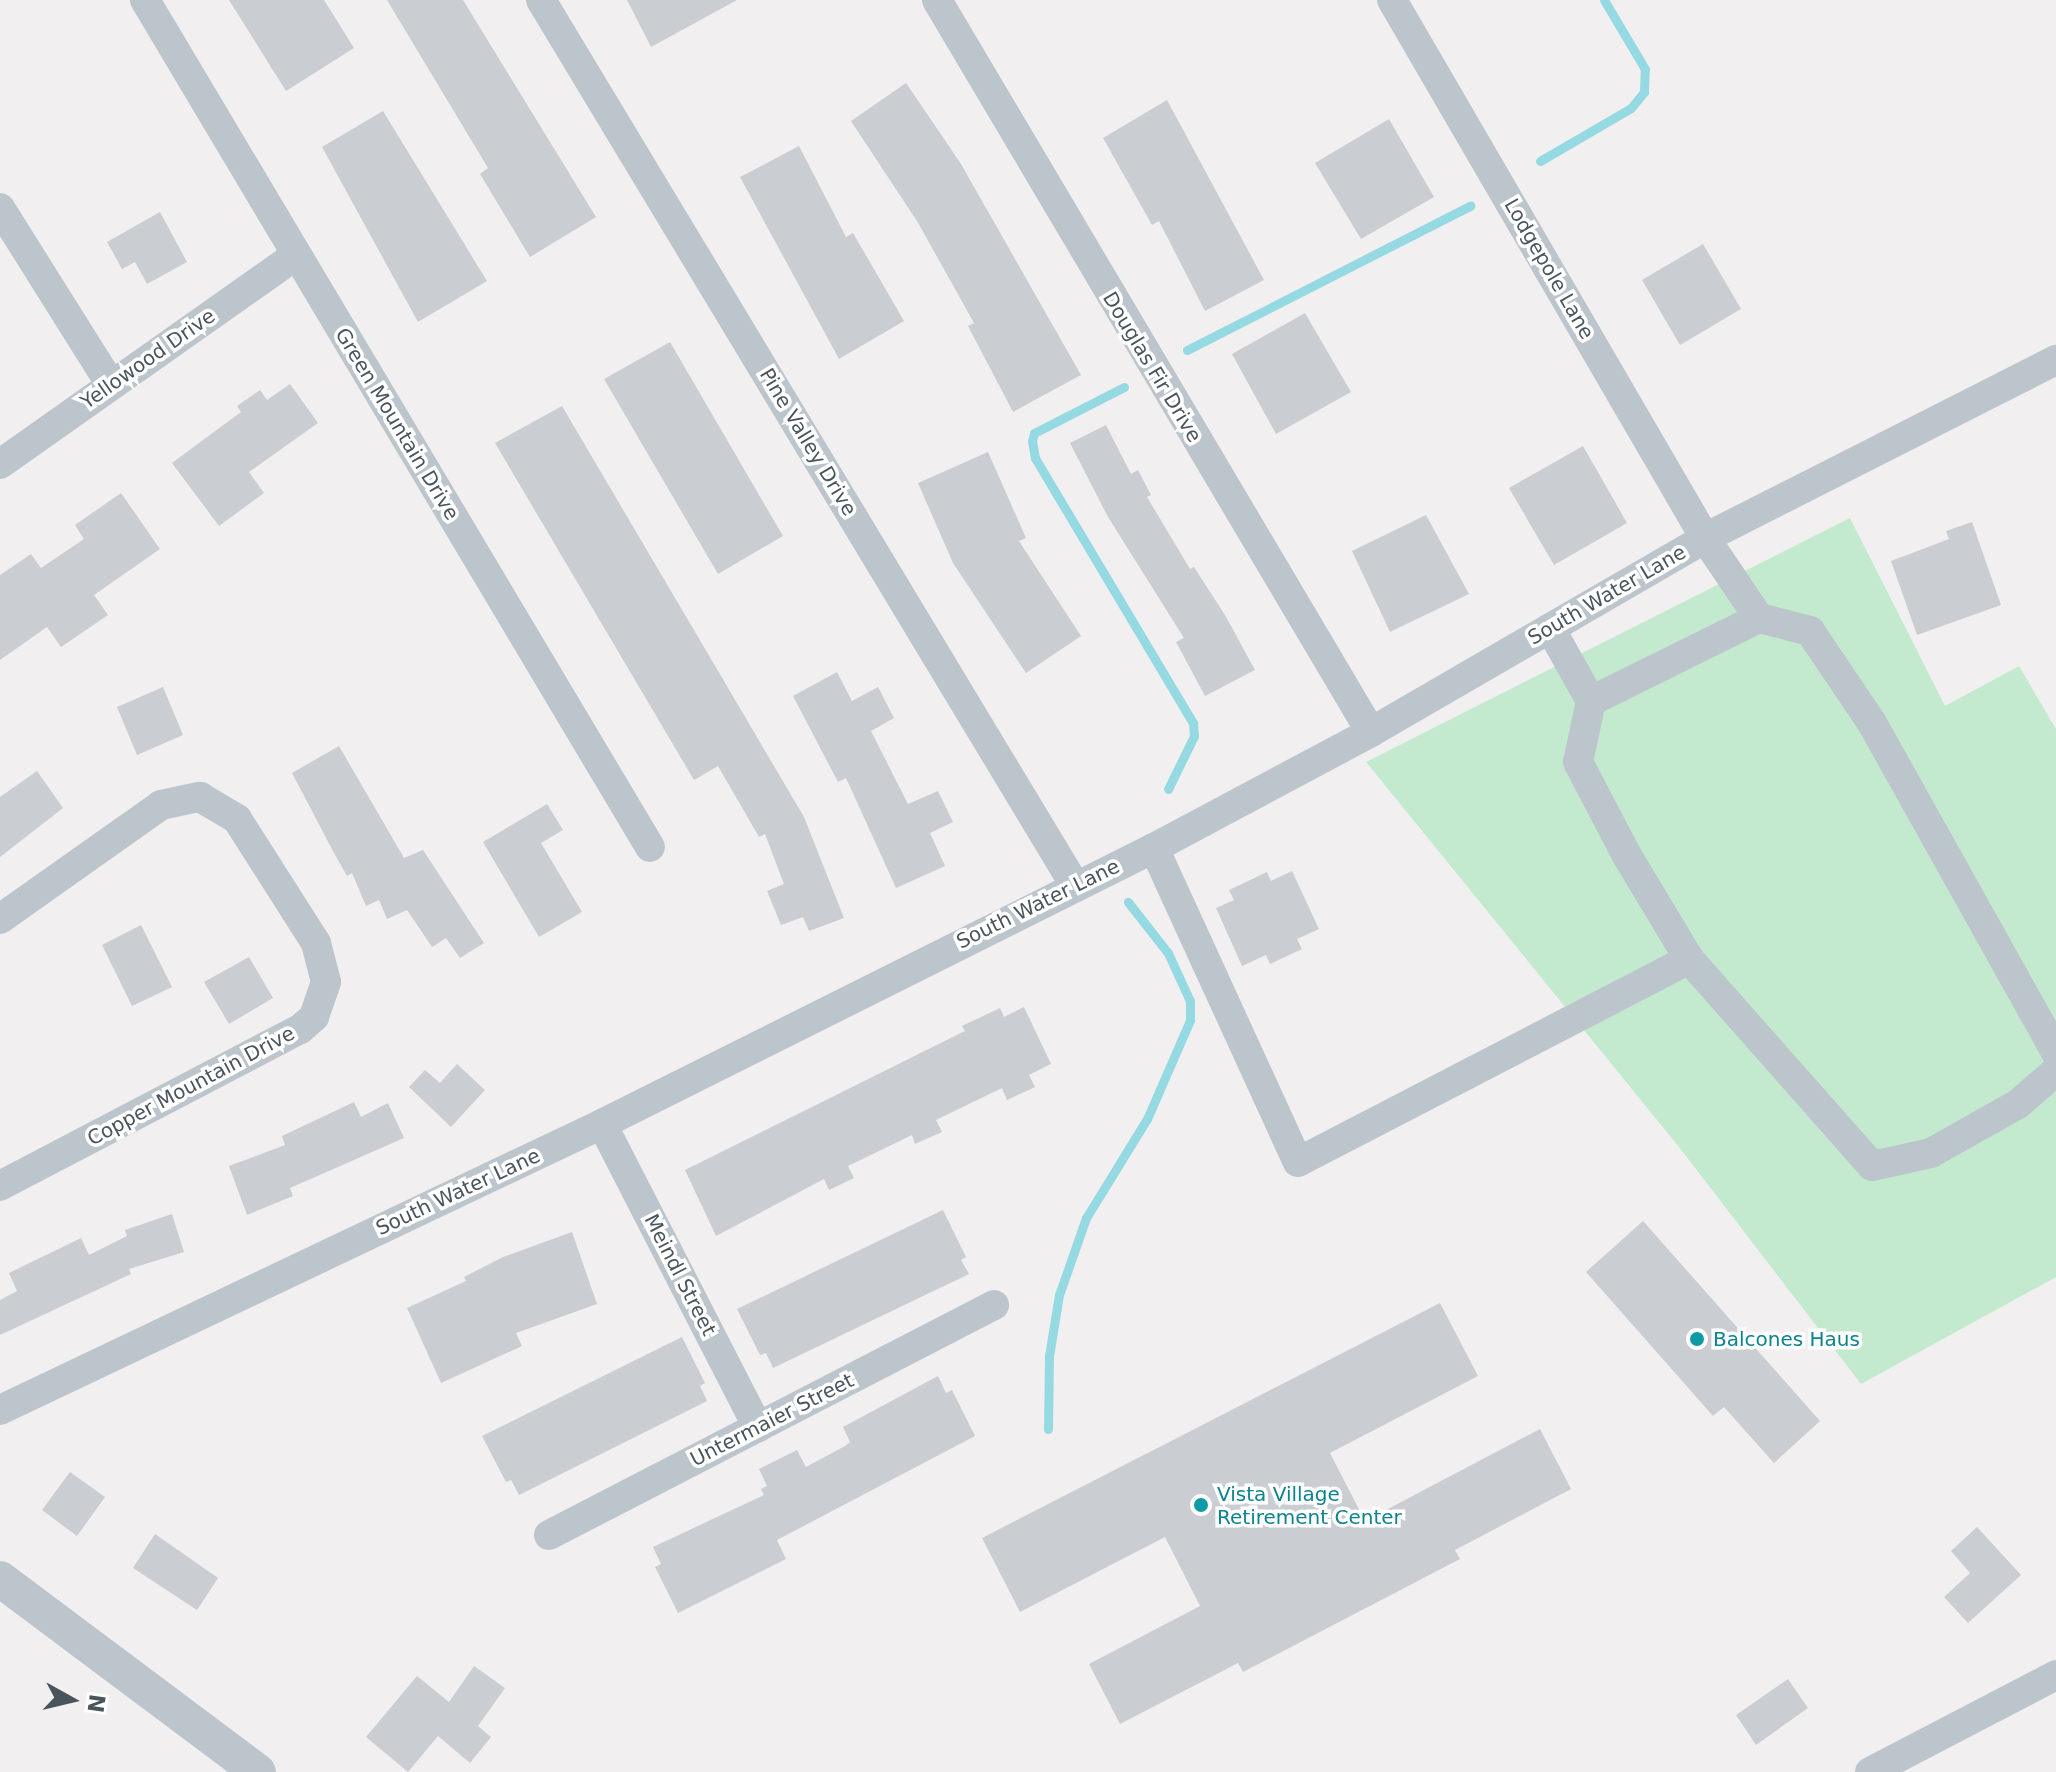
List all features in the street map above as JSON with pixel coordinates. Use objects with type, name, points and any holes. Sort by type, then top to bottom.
[{"type":"street","name":"Green Mountain Drive","points":[[145,0],[650,847]]},
{"type":"street","name":"Pine Valley Drive","points":[[541,0],[1074,884]]},
{"type":"street","name":"Lodgepole Lane","points":[[1392,0],[1705,538],[1759,618]]},
{"type":"street","name":"Douglas Fir Drive","points":[[946,3],[1371,732]]},
{"type":"street","points":[[0,208],[111,385]]},
{"type":"street","name":"Yellowood Drive","points":[[0,464],[296,255]]},
{"type":"street","name":"South Water Lane","points":[[0,1410],[602,1124],[1074,884],[1154,848],[1371,732],[1705,538],[2056,360]]},
{"type":"street","points":[[1591,701],[1759,618],[1810,631],[1872,723],[2056,1052]]},
{"type":"street","points":[[1550,628],[1591,701],[1578,762],[1689,959],[1872,1166],[1931,1153],[2018,1104],[2056,1071]]},
{"type":"street","name":"Copper Mountain Drive","points":[[0,919],[161,805],[200,797],[237,819],[316,943],[326,982],[314,1017],[300,1029],[0,1186]]},
{"type":"street","points":[[1154,848],[1298,1162],[1689,959]]},
{"type":"street","name":"Meindl Street","points":[[602,1124],[758,1427]]},
{"type":"street","name":"Untermaier Street","points":[[549,1535],[994,1305]]},
{"type":"street","points":[[0,1579],[258,1772]]},
{"type":"street","points":[[1870,1772],[2056,1675]]},
{"type":"green space","points":[[1850,518],[1945,706],[2019,666],[2056,729],[2056,1277],[1861,1384],[1679,1147],[1366,762]]},
{"type":"building","points":[[229,0],[324,0],[354,48],[286,91]]},
{"type":"building","points":[[387,0],[463,0],[596,217],[530,257],[480,174],[488,168]]},
{"type":"building","points":[[627,0],[737,0],[651,47]]},
{"type":"building","points":[[906,83],[961,164],[1081,375],[1013,412],[968,326],[974,323],[917,221],[851,121]]},
{"type":"building","points":[[1167,100],[1264,280],[1205,311],[1159,221],[1152,225],[1103,138]]},
{"type":"building","points":[[383,111],[487,281],[418,322],[322,147]]},
{"type":"building","points":[[1389,119],[1434,197],[1361,239],[1315,163]]},
{"type":"building","points":[[799,146],[846,237],[853,233],[904,321],[839,359],[740,177]]},
{"type":"building","points":[[160,212],[187,262],[147,284],[135,262],[122,269],[107,242]]},
{"type":"building","points":[[1703,244],[1741,309],[1680,345],[1642,280]]},
{"type":"building","points":[[1305,313],[1351,392],[1276,434],[1232,354]]},
{"type":"building","points":[[670,342],[783,536],[718,574],[604,379]]},
{"type":"building","points":[[290,384],[318,423],[249,472],[264,493],[219,526],[172,463],[241,412],[237,406],[260,390],[267,400]]},
{"type":"building","points":[[562,406],[804,817],[844,918],[809,931],[803,917],[781,925],[767,891],[784,884],[765,834],[759,837],[718,766],[694,780],[495,443]]},
{"type":"building","points":[[1106,425],[1131,474],[1138,470],[1151,495],[1147,497],[1190,569],[1194,567],[1225,615],[1255,670],[1205,696],[1176,642],[1184,638],[1108,517],[1070,443]]},
{"type":"building","points":[[1583,446],[1627,523],[1554,565],[1509,488]]},
{"type":"building","points":[[988,452],[1026,538],[1019,541],[1081,636],[1026,673],[953,563],[918,483]]},
{"type":"building","points":[[121,493],[160,549],[94,595],[108,615],[61,647],[47,627],[0,660],[0,575],[31,554],[41,568],[84,539],[75,525]]},
{"type":"building","points":[[1426,515],[1469,594],[1390,632],[1352,551]]},
{"type":"building","points":[[1972,522],[2001,605],[1917,635],[1891,561],[1949,539],[1946,531]]},
{"type":"building","points":[[837,672],[852,701],[878,687],[894,718],[871,731],[908,804],[938,791],[953,822],[930,833],[945,866],[896,888],[846,778],[838,782],[793,696]]},
{"type":"building","points":[[163,687],[183,735],[137,755],[117,707]]},
{"type":"building","points":[[339,746],[404,858],[423,850],[484,943],[460,958],[446,938],[432,947],[407,910],[387,919],[379,900],[366,906],[352,873],[347,876],[292,773]]},
{"type":"building","points":[[37,771],[63,808],[0,857],[0,797]]},
{"type":"building","points":[[547,804],[563,830],[541,843],[582,912],[539,937],[483,842]]},
{"type":"building","points":[[1292,871],[1319,929],[1297,939],[1302,949],[1270,964],[1266,955],[1242,966],[1216,908],[1234,900],[1229,890],[1267,872],[1271,881]]},
{"type":"building","points":[[141,925],[172,987],[132,1006],[102,945]]},
{"type":"building","points":[[249,957],[273,998],[229,1024],[204,982]]},
{"type":"building","points":[[1024,1007],[1051,1064],[1029,1075],[1035,1087],[1007,1100],[1002,1088],[936,1120],[942,1132],[915,1144],[912,1135],[848,1166],[854,1178],[829,1190],[824,1179],[716,1236],[685,1170],[965,1031],[962,1026],[1000,1008],[1004,1017]]},
{"type":"building","points":[[457,1064],[485,1090],[451,1127],[409,1087],[425,1070],[440,1083]]},
{"type":"building","points":[[354,1102],[361,1117],[388,1103],[404,1138],[290,1188],[293,1196],[247,1215],[229,1166],[285,1145],[282,1136]]},
{"type":"building","points":[[943,1210],[966,1257],[961,1260],[969,1274],[773,1368],[766,1353],[760,1355],[737,1309]]},
{"type":"building","points":[[172,1214],[184,1252],[129,1269],[131,1274],[0,1335],[0,1300],[17,1291],[9,1273],[81,1238],[89,1255],[127,1236],[125,1230]]},
{"type":"building","name":"Balcones Haus","points":[[1643,1221],[1820,1421],[1774,1463],[1724,1407],[1713,1416],[1586,1272]]},
{"type":"building","points":[[572,1232],[597,1304],[516,1333],[522,1346],[441,1383],[407,1308],[466,1281],[464,1277],[503,1257]]},
{"type":"building","name":"Vista Village Retirement Center","points":[[1440,1303],[1478,1376],[1330,1453],[1365,1521],[1540,1429],[1571,1489],[1455,1550],[1460,1559],[1243,1672],[1238,1663],[1120,1724],[1089,1664],[1200,1606],[1165,1537],[1020,1612],[982,1538]]},
{"type":"building","points":[[682,1337],[705,1383],[700,1386],[707,1401],[519,1495],[511,1480],[506,1482],[482,1436]]},
{"type":"building","points":[[938,1376],[946,1393],[952,1390],[975,1436],[777,1540],[786,1559],[678,1613],[655,1567],[661,1564],[653,1547],[764,1495],[761,1489],[767,1486],[759,1469],[797,1450],[806,1467],[850,1442],[843,1427]]},
{"type":"building","points":[[70,1472],[105,1497],[77,1536],[42,1510]]},
{"type":"building","points":[[1977,1527],[2021,1575],[1968,1623],[1944,1597],[1970,1573],[1951,1551]]},
{"type":"building","points":[[155,1534],[218,1578],[197,1610],[133,1568]]},
{"type":"building","points":[[474,1666],[505,1688],[478,1726],[491,1737],[470,1763],[438,1736],[408,1772],[366,1737],[417,1676],[449,1702]]},
{"type":"building","points":[[1788,1679],[1808,1708],[1756,1745],[1736,1715]]},
{"type":"waterway","points":[[1540,161],[1631,108],[1644,92],[1645,69],[1604,0]]},
{"type":"waterway","points":[[1187,350],[1470,206]]},
{"type":"waterway","points":[[1124,387],[1034,433],[1032,441],[1035,458],[1193,723],[1194,736],[1168,789]]},
{"type":"waterway","points":[[1048,1429],[1049,1356],[1059,1295],[1086,1218],[1147,1119],[1190,1020],[1190,1001],[1168,953],[1128,902]]},
{"type":"place","name":"Balcones Haus","points":[[1697,1339]]},
{"type":"place","name":"Vista Village Retirement Center","points":[[1201,1505]]}]
